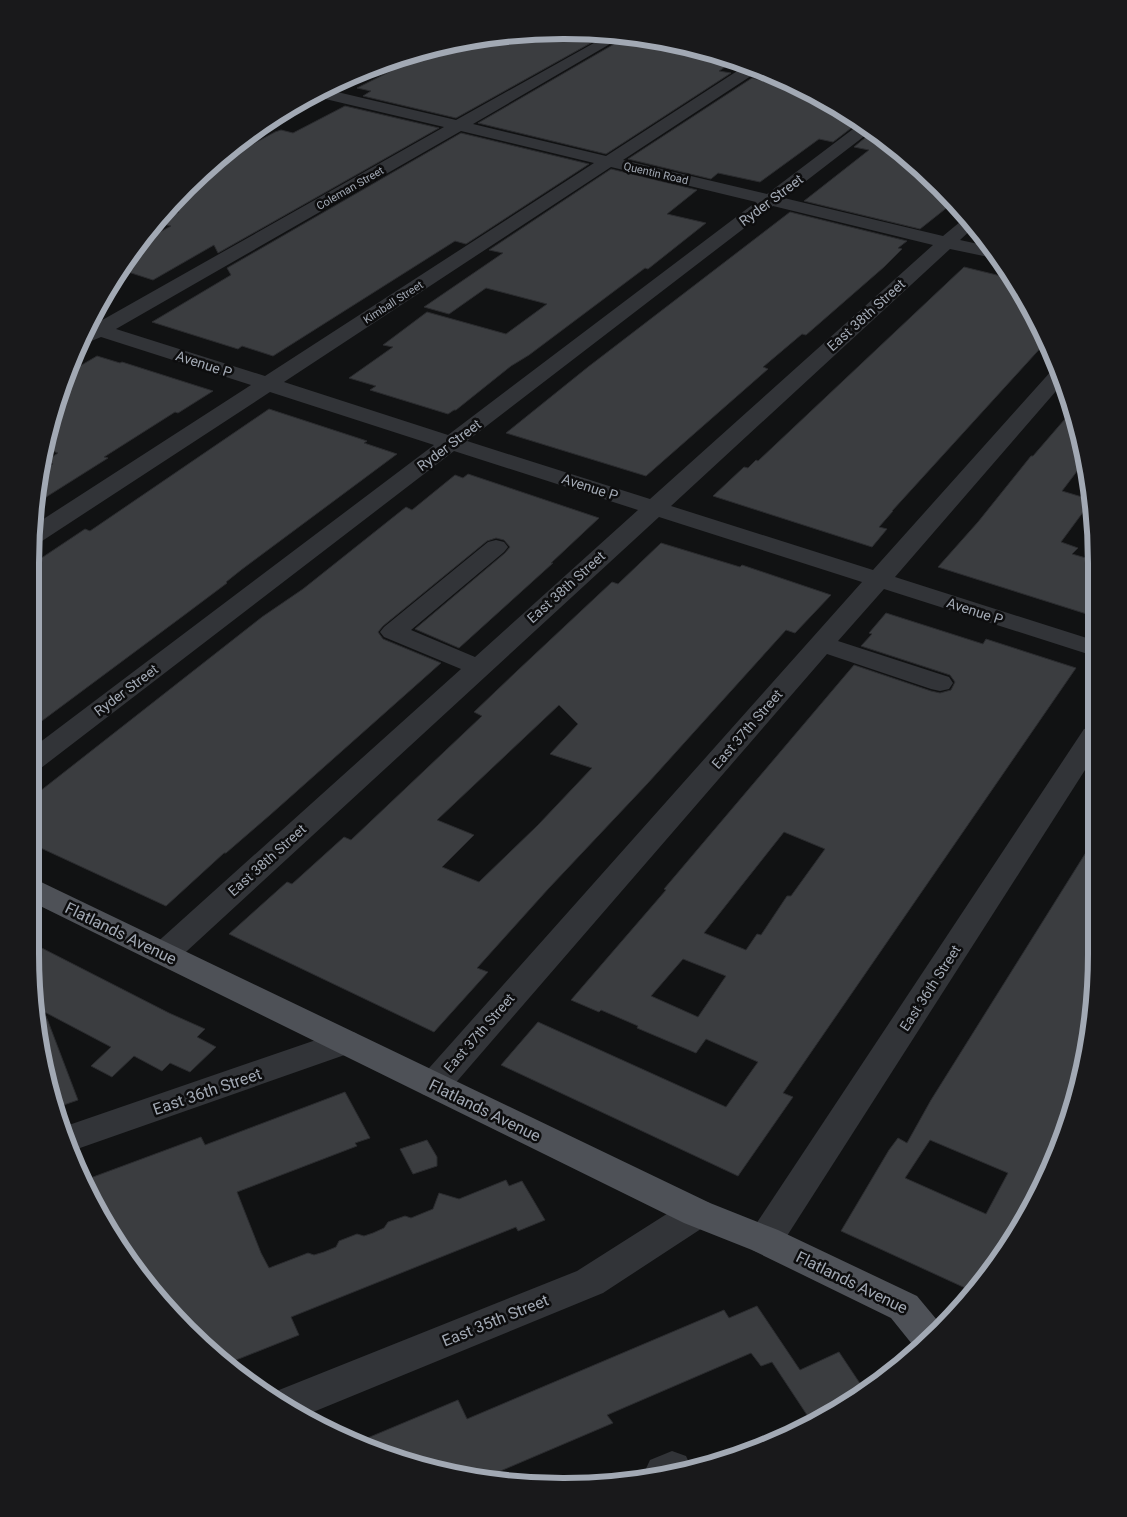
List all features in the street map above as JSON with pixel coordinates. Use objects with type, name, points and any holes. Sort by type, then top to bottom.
[{"type":"main road","name":"Flatlands Avenue","points":[[39,897],[164,954],[697,1213],[765,1240],[904,1307]]},
{"type":"main road","points":[[904,1307],[925,1334]]},
{"type":"street","name":"Coleman Street","points":[[95,328],[608,41]]},
{"type":"street","name":"Kimball Street","points":[[40,532],[746,72]]},
{"type":"street","name":"Quentin Road","points":[[327,95],[985,251]]},
{"type":"street","name":"Ryder Street","points":[[39,755],[861,131]]},
{"type":"street","name":"East 38th Street","points":[[164,954],[964,225]]},
{"type":"street","name":"Avenue P","points":[[94,329],[1088,646]]},
{"type":"street","name":"East 37th Street","points":[[434,1085],[1054,380]]},
{"type":"street","points":[[478,667],[393,632],[496,547]]},
{"type":"street","points":[[821,644],[940,683]]},
{"type":"street","name":"East 36th Street","points":[[765,1240],[1088,744]]},
{"type":"street","name":"East 36th Street","points":[[73,1138],[345,1042]]},
{"type":"street","name":"East 35th Street","points":[[292,1402],[590,1282],[697,1213]]},
{"type":"street","name":"Flatlands Avenue","points":[[904,1307],[937,1322]]},
{"type":"building","points":[[529,40],[596,40],[456,118],[363,96],[371,91],[357,88],[405,64],[461,49]]},
{"type":"building","points":[[618,42],[666,49],[699,57],[727,66],[719,71],[731,73],[606,154],[478,123]]},
{"type":"building","points":[[752,78],[775,84],[796,93],[854,126],[833,142],[819,139],[760,182],[718,173],[711,179],[628,159]]},
{"type":"building","points":[[345,106],[439,128],[218,253],[214,245],[153,280],[127,272],[155,235],[171,226],[164,224],[170,217],[179,212],[175,211],[192,192],[238,152],[275,132],[281,130],[293,133]]},
{"type":"building","points":[[461,133],[589,164],[466,244],[455,241],[273,356],[242,346],[238,349],[152,322],[231,275],[227,268]]},
{"type":"building","points":[[867,136],[909,169],[935,192],[948,207],[920,229],[804,201],[869,150],[854,147]]},
{"type":"building","points":[[611,169],[697,190],[667,214],[706,223],[648,269],[645,268],[529,355],[511,366],[456,410],[448,414],[370,390],[376,386],[349,378],[393,347],[383,345],[427,312],[506,334],[547,304],[486,288],[449,314],[424,307],[503,253],[489,250]]},
{"type":"building","points":[[790,212],[907,241],[898,248],[902,249],[884,267],[806,335],[802,334],[763,367],[768,369],[646,476],[506,433],[588,367]]},
{"type":"building","points":[[964,267],[1003,276],[1018,301],[1041,347],[892,511],[879,527],[887,529],[872,547],[713,496],[744,467],[748,468],[756,460],[758,461]]},
{"type":"building","points":[[97,356],[213,391],[178,413],[175,412],[104,457],[108,458],[43,499],[48,467],[53,464],[49,462],[50,459],[58,453],[52,451],[57,428],[77,368]]},
{"type":"building","points":[[269,409],[367,441],[364,443],[397,454],[39,723],[39,560],[85,529],[90,531]]},
{"type":"building","points":[[1067,417],[1079,468],[1062,491],[1084,498],[1085,509],[1061,542],[1078,548],[1072,554],[1088,559],[1088,614],[938,567],[978,522],[1031,456]]},
{"type":"building","points":[[468,474],[599,518],[551,563],[553,563],[459,648],[415,629],[505,553],[510,547],[504,540],[496,538],[487,541],[383,626],[378,632],[383,639],[441,663],[166,906],[39,847],[39,792],[262,617],[303,589],[406,507],[412,510],[455,475],[463,478]]},
{"type":"building","points":[[661,543],[740,567],[742,565],[831,595],[795,633],[786,630],[648,783],[549,888],[477,968],[488,972],[434,1032],[229,934],[287,882],[292,884],[344,837],[351,840],[482,716],[474,712],[612,582],[618,584]],"holes":[[[559,705],[578,724],[550,754],[592,768],[538,825],[479,882],[442,867],[474,835],[437,820]]]},
{"type":"building","points":[[886,613],[983,644],[986,639],[1076,668],[783,1093],[793,1097],[738,1176],[501,1065],[538,1022],[726,1107],[758,1062],[706,1039],[696,1053],[637,1028],[638,1026],[601,1010],[599,1012],[571,1000],[666,890],[664,889],[854,665],[931,691],[940,693],[951,690],[955,682],[950,675],[861,646],[872,634],[869,633]],"holes":[[[784,832],[825,849],[791,896],[787,896],[761,935],[757,934],[746,950],[704,933]],[[683,959],[726,976],[698,1017],[651,996]]]},
{"type":"building","points":[[1088,849],[1087,988],[1084,1022],[1070,1089],[1060,1122],[1034,1186],[1000,1245],[967,1289],[841,1231],[898,1138],[907,1143],[931,1100]],"holes":[[[930,1140],[1008,1173],[986,1214],[905,1178]]]},
{"type":"building","points":[[39,947],[169,1013],[205,1029],[197,1037],[216,1047],[190,1072],[170,1063],[162,1071],[134,1056],[112,1077],[91,1066],[111,1047],[42,1011]]},
{"type":"building","points":[[46,1016],[78,1100],[62,1106],[49,1056],[43,1017]]},
{"type":"building","points":[[345,1092],[370,1138],[355,1143],[357,1146],[237,1192],[261,1253],[269,1268],[308,1253],[314,1255],[324,1252],[336,1247],[339,1241],[357,1234],[364,1236],[373,1233],[384,1228],[388,1222],[405,1216],[411,1218],[433,1209],[439,1193],[459,1199],[506,1180],[509,1186],[522,1181],[545,1220],[518,1231],[516,1227],[291,1317],[299,1335],[233,1361],[192,1325],[147,1273],[109,1216],[90,1178],[201,1137],[205,1145]]},
{"type":"building","points":[[427,1140],[437,1157],[437,1166],[413,1174],[400,1149]]},
{"type":"building","points":[[757,1306],[800,1370],[839,1352],[861,1385],[809,1417],[772,1362],[761,1366],[751,1353],[607,1415],[613,1423],[494,1474],[428,1460],[365,1439],[458,1400],[467,1419],[724,1310],[729,1318]]}]
